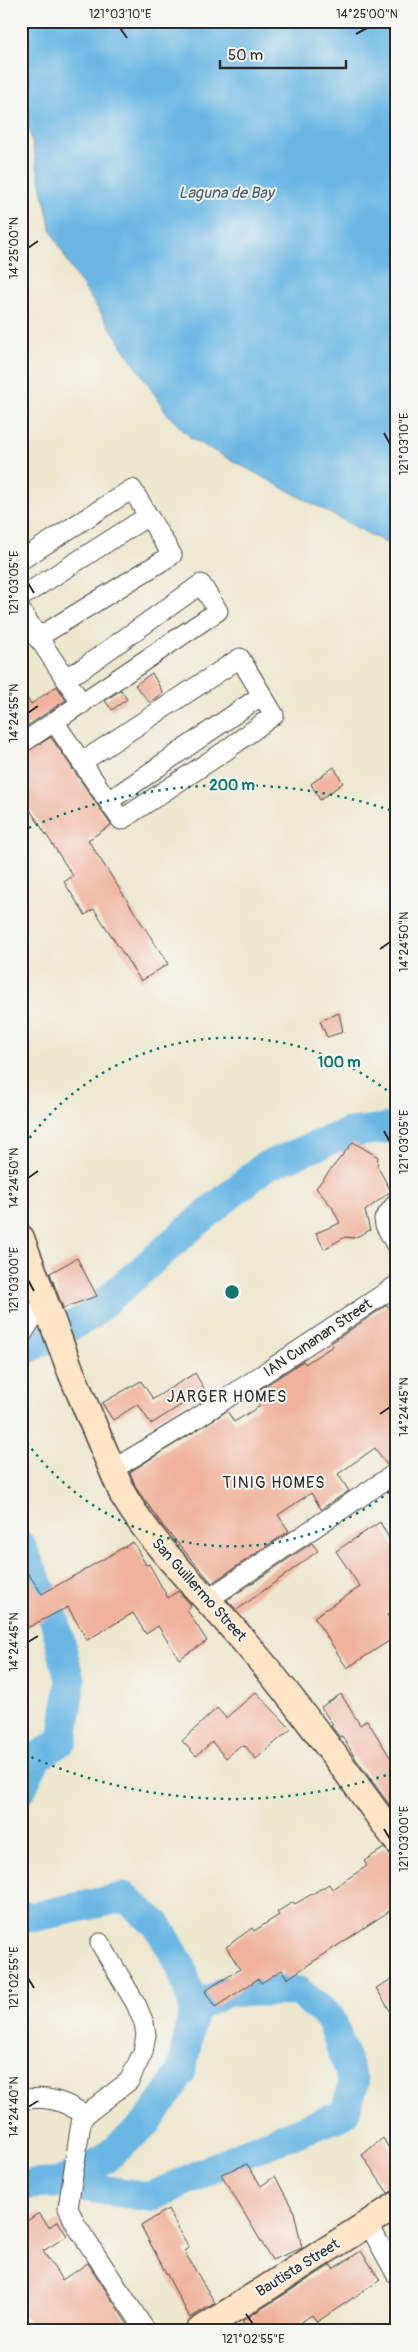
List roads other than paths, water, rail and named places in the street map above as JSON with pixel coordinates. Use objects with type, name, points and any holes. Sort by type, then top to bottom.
[{"type":"main road","name":"San Guillermo Street","points":[[21,1238],[48,1306],[71,1372],[112,1470],[134,1514],[169,1559],[285,1689],[397,1841]]},
{"type":"main road","name":"Bautista Street","points":[[199,2331],[397,2205]]},
{"type":"street","points":[[21,560],[132,489],[172,555],[37,638]]},
{"type":"street","points":[[21,597],[148,516]]},
{"type":"street","points":[[21,744],[55,723],[218,611],[208,591],[201,584],[79,671],[64,676]]},
{"type":"street","points":[[21,611],[82,704]]},
{"type":"street","points":[[55,723],[121,820],[225,751],[274,715],[240,658],[82,762]]},
{"type":"street","points":[[397,1202],[384,1219],[385,1225],[397,1246]]},
{"type":"street","name":"IAN Cunanan Street","points":[[112,1470],[194,1420],[397,1285]]},
{"type":"street","points":[[21,1336],[48,1306]]},
{"type":"street","points":[[207,1600],[397,1472]]},
{"type":"street","points":[[100,1943],[136,2004],[144,2023],[146,2036],[143,2052],[129,2081],[85,2115],[81,2123],[68,2208],[76,2225],[146,2331]]},
{"type":"street","points":[[21,2100],[47,2097],[62,2101],[85,2115]]},
{"type":"street","points":[[368,2223],[397,2276]]},
{"type":"water","name":"Laguna de Bay","points":[[21,21],[397,21],[397,549],[192,439],[169,416],[71,268],[51,230],[21,91]]},
{"type":"waterway","points":[[21,1352],[88,1317],[185,1232],[264,1167],[348,1133],[397,1127]]},
{"type":"waterway","points":[[21,1546],[55,1621],[70,1682],[63,1740],[37,1757],[21,1790]]},
{"type":"waterway","points":[[21,1915],[34,1917],[125,1897],[158,1926],[181,1966],[194,2008],[181,2073],[148,2122],[105,2159],[58,2183],[21,2185]]},
{"type":"waterway","points":[[58,2183],[151,2197],[250,2151],[344,2114],[354,2084],[331,2019],[298,1991],[226,1992],[194,2008]]},
{"type":"district","name":"JARGER HOMES","points":[[227,1397]]},
{"type":"district","name":"TINIG HOMES","points":[[274,1483]]}]
